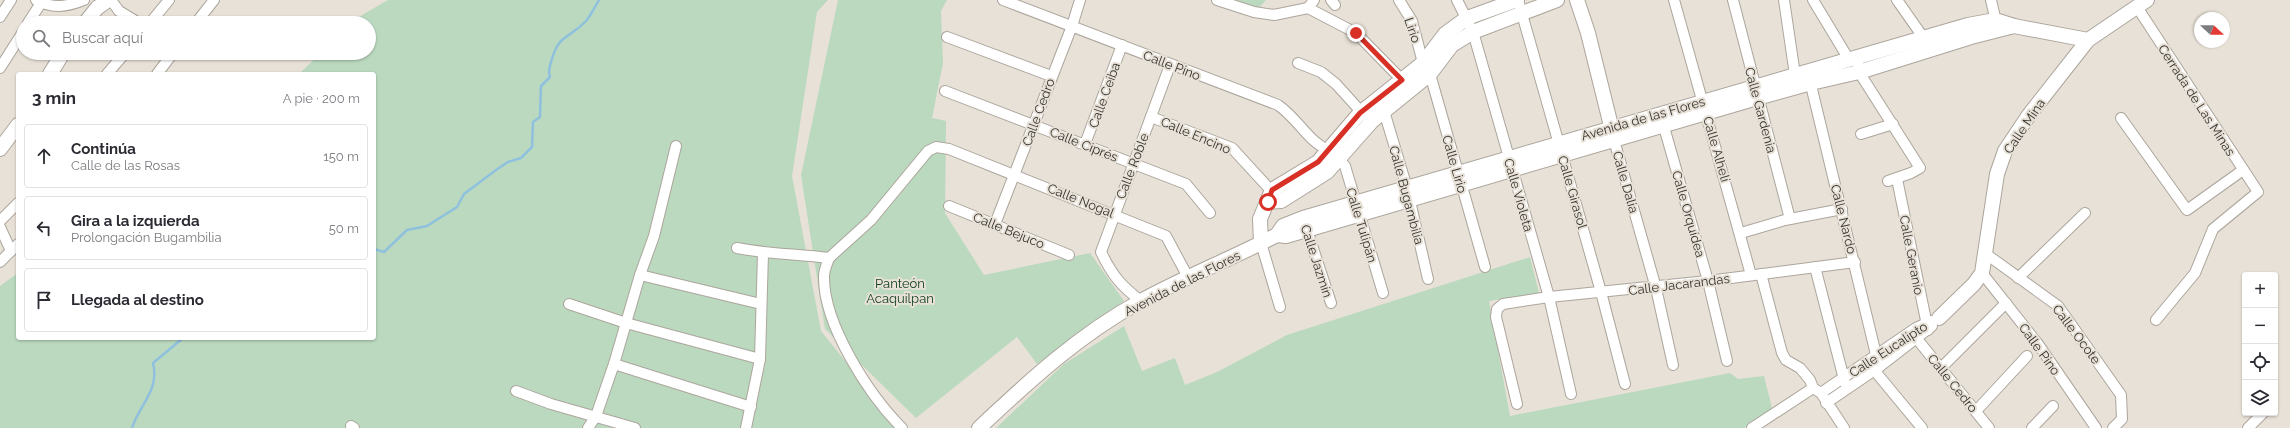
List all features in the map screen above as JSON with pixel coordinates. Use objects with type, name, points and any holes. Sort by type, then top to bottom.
[{"type":"main road","points":[[91,16],[97,8],[109,0]]},
{"type":"main road","points":[[1261,243],[1260,219],[1274,198],[1327,172],[1334,155],[1366,117],[1402,80],[1426,68],[1445,34],[1467,18],[1519,4],[1557,0]]},
{"type":"main road","name":"Calle Dalia","points":[[1577,0],[1588,33],[1613,134]]},
{"type":"main road","points":[[1366,117],[1384,112],[1426,68],[1452,45],[1519,4]]},
{"type":"main road","points":[[1996,25],[2014,26],[2088,40],[2142,4]]},
{"type":"main road","name":"Avenida de las Flores","points":[[1804,76],[1860,72],[1923,37],[1996,25]]},
{"type":"main road","name":"Avenida de las Flores","points":[[979,428],[1056,359],[1094,331],[1141,301],[1277,235],[1286,236],[1305,224],[1459,178],[1508,157],[1561,148],[1662,120],[1756,92],[1804,76],[1852,57],[1902,50],[1996,25]]},
{"type":"main road","name":"Calle Mina","points":[[1982,273],[1997,174],[2005,151],[2029,115],[2088,40]]},
{"type":"main road","points":[[51,72],[59,60]]},
{"type":"main road","points":[[0,149],[16,128]]},
{"type":"main road","name":"Avenida de las Flores","points":[[1459,178],[1512,171],[1561,148]]},
{"type":"main road","points":[[1939,318],[1974,284],[1982,273]]},
{"type":"street","points":[[0,17],[11,0]]},
{"type":"street","points":[[31,16],[38,1],[51,7],[72,5],[84,0]]},
{"type":"street","points":[[109,0],[119,11],[127,16]]},
{"type":"street","points":[[156,16],[169,0]]},
{"type":"street","points":[[201,16],[214,0]]},
{"type":"street","name":"Calle Pino","points":[[1003,0],[1278,105],[1287,112],[1312,139],[1334,155]]},
{"type":"street","name":"Calle Cedro","points":[[995,224],[1051,76],[1072,26],[1080,0]]},
{"type":"street","points":[[1217,0],[1254,12],[1274,15],[1311,4],[1356,33],[1402,80]]},
{"type":"street","name":"Lirio","points":[[1399,0],[1412,21],[1426,68]]},
{"type":"street","name":"Calle Violeta","points":[[1457,0],[1473,32],[1549,297],[1571,394]]},
{"type":"street","name":"Calle Alhelí","points":[[1674,0],[1741,233],[1782,353],[1786,360],[1800,368],[1817,390]]},
{"type":"street","name":"Calle Gardenia","points":[[1733,0],[1790,219]]},
{"type":"street","name":"Calle Nardo","points":[[1784,0],[1842,209],[1877,355],[1877,369]]},
{"type":"street","points":[[1813,0],[1852,57],[1860,72]]},
{"type":"street","points":[[1897,0],[1923,37]]},
{"type":"street","points":[[1991,0],[1996,25]]},
{"type":"street","name":"Calle Girasol","points":[[1519,4],[1561,148],[1625,384]]},
{"type":"street","name":"Cerrada de Las Minas","points":[[2142,4],[2258,192],[2213,229],[2195,273],[2156,320]]},
{"type":"street","points":[[947,37],[1051,76]]},
{"type":"street","points":[[0,68],[16,43]]},
{"type":"street","name":"Calle Ceiba","points":[[1085,144],[1122,45]]},
{"type":"street","points":[[109,72],[119,60]]},
{"type":"street","points":[[159,72],[168,60]]},
{"type":"street","points":[[1298,63],[1321,72],[1331,80],[1366,117]]},
{"type":"street","name":"Calle Roble","points":[[1141,301],[1121,286],[1109,269],[1101,252],[1170,65]]},
{"type":"street","name":"Calle Lirio","points":[[1426,68],[1485,267]]},
{"type":"street","name":"Calle Geranio","points":[[1860,72],[1920,168],[1892,180],[1927,327]]},
{"type":"street","name":"Calle Ciprés","points":[[945,91],[1034,124],[1186,184],[1210,213]]},
{"type":"street","name":"Calle Bugambilia","points":[[1384,112],[1408,193],[1428,279]]},
{"type":"street","name":"Calle Encino","points":[[1151,117],[1232,148],[1274,198]]},
{"type":"street","points":[[2121,118],[2188,210],[2244,170]]},
{"type":"street","name":"Calle Orquídea","points":[[1662,120],[1708,282],[1727,361]]},
{"type":"street","points":[[1861,134],[1893,124]]},
{"type":"street","name":"Calle Dalia","points":[[1613,134],[1656,288],[1673,364]]},
{"type":"street","points":[[588,428],[596,416],[614,364],[640,275],[654,236],[676,146]]},
{"type":"street","name":"Calle Nogal","points":[[829,258],[871,220],[928,151],[936,147],[949,149],[1015,174],[1166,236],[1188,279]]},
{"type":"street","name":"Calle Tulipán","points":[[1334,155],[1345,166],[1356,208],[1383,293]]},
{"type":"street","points":[[0,221],[16,205]]},
{"type":"street","name":"Calle Bejuco","points":[[949,206],[1069,255]]},
{"type":"street","points":[[1741,233],[1790,219],[1842,209]]},
{"type":"street","points":[[2018,278],[2085,213]]},
{"type":"street","name":"Calle Jazmín","points":[[1305,224],[1330,304]]},
{"type":"street","points":[[0,227],[2,240],[14,248],[0,262]]},
{"type":"street","points":[[1261,243],[1280,307]]},
{"type":"street","points":[[737,248],[763,253],[829,258],[824,275],[831,315],[858,372],[902,428]]},
{"type":"street","points":[[746,428],[760,359],[763,253]]},
{"type":"street","name":"Calle Ocote","points":[[1986,254],[2058,306],[2121,395],[2122,419],[2113,428]]},
{"type":"street","name":"Calle Jacarandas","points":[[1517,404],[1496,317],[1497,308],[1503,304],[1549,297],[1708,282],[1756,274],[1855,262]]},
{"type":"street","points":[[1815,267],[1847,389]]},
{"type":"street","name":"Calle Pino","points":[[1982,273],[2038,344],[2096,428]]},
{"type":"street","points":[[640,275],[761,304]]},
{"type":"street","points":[[1941,368],[2006,303]]},
{"type":"street","points":[[569,304],[626,322],[760,359]]},
{"type":"street","name":"Calle Eucalipto","points":[[1755,427],[1817,390],[1844,378],[1877,355],[1927,327],[1939,318]]},
{"type":"street","name":"Calle Eucalipto","points":[[1826,403],[1877,369],[1918,339],[1927,327]]},
{"type":"street","name":"Calle Cedro","points":[[1918,339],[1989,428]]},
{"type":"street","points":[[1976,411],[2027,356]]},
{"type":"street","points":[[614,364],[751,407]]},
{"type":"street","points":[[1877,369],[1922,428]]},
{"type":"street","points":[[1817,390],[1844,428]]},
{"type":"street","points":[[516,391],[635,428]]},
{"type":"street","points":[[2032,428],[2052,406]]},
{"type":"street","points":[[2248,428],[2260,416]]},
{"type":"green space","points":[[388,0],[828,0],[817,12],[792,176],[821,331],[899,428],[0,428],[0,286],[16,274],[16,340],[376,340],[376,72],[301,72],[314,60],[376,60],[376,16],[361,16]]},
{"type":"green space","name":"Panteón Acaquilpan","points":[[838,0],[947,0],[941,11],[943,63],[932,118],[946,121],[945,213],[984,275],[1090,253],[1124,301],[1037,364],[1017,337],[916,418],[825,329],[801,175]]},
{"type":"green space","points":[[1234,0],[1266,0],[1259,8]]},
{"type":"green space","points":[[1530,257],[1539,293],[1489,301],[1510,416],[1730,373],[1738,379],[1764,376],[1773,412],[1744,428],[996,428],[1064,364],[1124,326],[1142,371],[1175,358],[1185,385],[1217,372],[1287,335]]},
{"type":"waterway","points":[[376,250],[384,252],[407,230],[427,226],[457,207],[464,194],[508,162],[521,158],[532,147],[533,122],[540,117],[541,86],[550,77],[549,68],[557,46],[586,21],[599,0]]},
{"type":"waterway","points":[[132,428],[148,397],[154,381],[153,363],[181,340]]},
{"type":"route","points":[[1268,202],[1272,190],[1318,162],[1360,113],[1402,80],[1381,56],[1356,33]]}]
